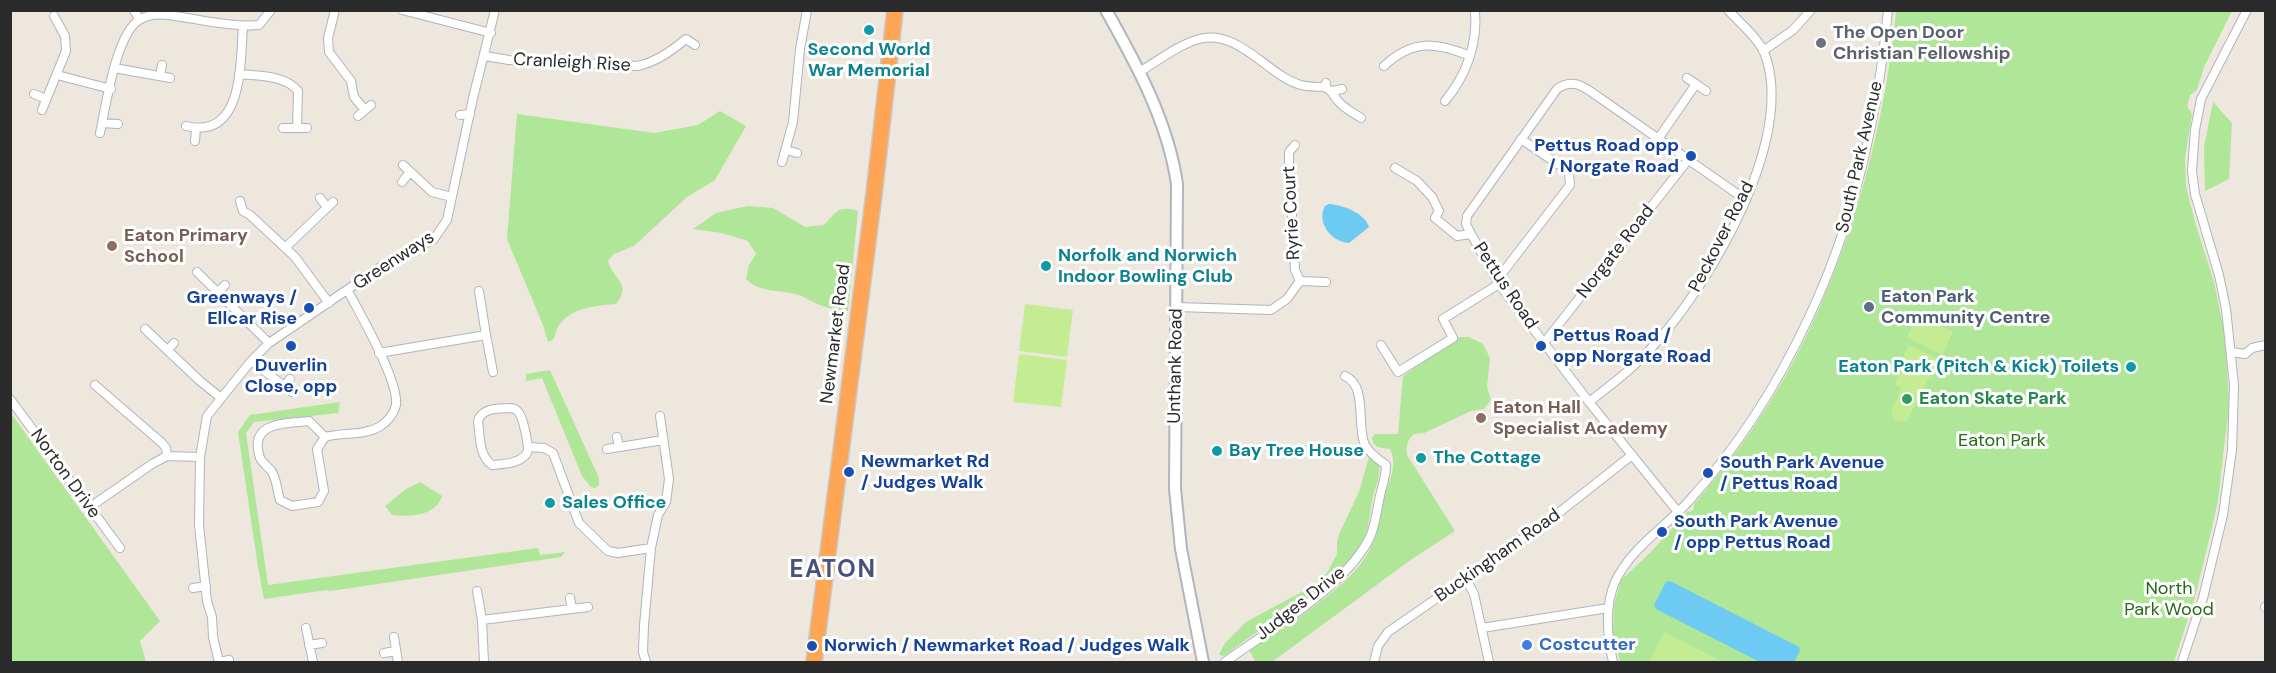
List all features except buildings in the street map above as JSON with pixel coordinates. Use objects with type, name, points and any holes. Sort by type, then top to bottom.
[{"type":"highway","name":"Newmarket Road","points":[[814,663],[874,195],[895,10]]},
{"type":"street","points":[[134,10],[139,19]]},
{"type":"street","points":[[100,133],[118,52],[127,34],[139,19],[161,14],[243,26],[259,24],[272,10]]},
{"type":"street","points":[[335,10],[328,38],[329,52],[351,81],[354,97],[368,108],[358,116]]},
{"type":"street","points":[[402,10],[491,33]]},
{"type":"street","name":"Greenways","points":[[219,662],[213,636],[212,617],[207,601],[199,525],[200,457],[207,416],[269,343],[397,257],[434,239],[447,220],[495,10]]},
{"type":"street","points":[[782,162],[793,122],[800,49],[807,10]]},
{"type":"street","name":"Unthank Road","points":[[1106,10],[1139,72],[1167,136],[1175,170],[1178,199],[1175,489],[1181,549],[1203,663]]},
{"type":"street","points":[[1444,101],[1453,91],[1470,56],[1475,36],[1475,10]]},
{"type":"street","name":"Peckover Road","points":[[1589,402],[1636,364],[1672,324],[1695,292],[1717,256],[1746,197],[1767,138],[1772,111],[1772,88],[1763,51],[1728,10]]},
{"type":"street","points":[[1763,51],[1788,34],[1811,10]]},
{"type":"street","name":"South Park Avenue","points":[[1613,663],[1608,633],[1608,608],[1616,581],[1644,541],[1678,512],[1723,460],[1768,394],[1809,317],[1831,267],[1848,217],[1868,136],[1888,10]]},
{"type":"street","points":[[2182,663],[2203,598],[2223,515],[2232,450],[2234,385],[2219,275],[2195,194],[2192,171],[2193,151],[2201,99],[2247,10]]},
{"type":"street","points":[[42,110],[66,51],[65,36],[54,16]]},
{"type":"street","points":[[186,126],[196,129],[209,126],[229,112],[235,98],[243,26]]},
{"type":"street","name":"Cranleigh Rise","points":[[485,56],[509,60],[638,66],[665,56],[686,37],[695,45]]},
{"type":"street","points":[[1139,72],[1198,39],[1211,37],[1234,44],[1300,85],[1342,89]]},
{"type":"street","points":[[1384,66],[1400,53],[1425,44],[1446,46],[1470,56]]},
{"type":"street","points":[[160,76],[162,65]]},
{"type":"street","points":[[114,68],[170,78]]},
{"type":"street","points":[[238,74],[292,83],[298,91],[297,128]]},
{"type":"street","points":[[57,75],[111,89]]},
{"type":"street","points":[[1687,78],[1706,91]]},
{"type":"street","name":"Pettus Road","points":[[1678,512],[1589,402],[1498,282],[1470,234],[1466,224],[1467,216],[1557,89],[1573,82],[1736,193],[1746,197]]},
{"type":"street","points":[[1658,139],[1696,84]]},
{"type":"street","points":[[1327,87],[1338,101],[1361,118]]},
{"type":"street","points":[[34,94],[46,99]]},
{"type":"street","points":[[460,115],[470,114]]},
{"type":"street","points":[[102,123],[118,124]]},
{"type":"street","points":[[283,128],[307,128]]},
{"type":"street","points":[[195,141],[196,129]]},
{"type":"street","points":[[1381,345],[1398,372],[1453,338],[1443,320],[1498,282],[1570,185],[1569,173],[1565,169],[1521,139]]},
{"type":"street","name":"Ryrie Court","points":[[1295,145],[1289,152],[1289,164],[1295,270],[1300,281]]},
{"type":"street","points":[[786,150],[797,153]]},
{"type":"street","name":"Norgate Road","points":[[1544,343],[1688,160]]},
{"type":"street","points":[[403,165],[432,192],[452,197]]},
{"type":"street","points":[[402,182],[410,172]]},
{"type":"street","points":[[1398,173],[1417,181],[1432,197],[1440,211],[1435,218],[1457,236],[1470,234]]},
{"type":"street","points":[[286,247],[330,205],[320,198]]},
{"type":"street","points":[[240,201],[241,212],[250,214],[286,247],[329,303]]},
{"type":"street","points":[[196,272],[269,343]]},
{"type":"street","name":"Ryrie Court","points":[[1177,308],[1271,310],[1300,281],[1326,282]]},
{"type":"street","points":[[218,292],[225,285]]},
{"type":"street","points":[[325,437],[309,421],[268,427],[261,432],[258,442],[261,459],[271,471],[280,500],[285,505],[298,506],[321,499],[324,491],[317,449],[325,437],[381,426],[389,419],[396,406],[396,397],[388,371],[348,291]]},
{"type":"street","points":[[479,291],[493,372]]},
{"type":"street","points":[[146,329],[221,398]]},
{"type":"street","points":[[379,353],[486,335]]},
{"type":"street","points":[[168,350],[174,344]]},
{"type":"street","points":[[2231,352],[2246,354],[2252,348],[2265,345]]},
{"type":"street","points":[[251,362],[292,392]]},
{"type":"street","name":"Judges Drive","points":[[1225,663],[1329,587],[1347,569],[1368,541],[1377,517],[1379,499],[1386,477],[1386,465],[1365,445],[1358,392],[1351,378],[1345,376]]},
{"type":"street","points":[[284,387],[290,379]]},
{"type":"street","points":[[95,385],[100,395],[162,443],[166,448],[167,456]]},
{"type":"street","name":"Norton Drive","points":[[10,399],[120,548]]},
{"type":"street","points":[[512,408],[517,410],[530,447],[520,459],[508,464],[492,465],[486,461],[483,454],[479,416],[484,411],[512,408]]},
{"type":"street","points":[[646,663],[643,652],[644,625],[651,548],[658,514],[666,502],[669,479],[660,416]]},
{"type":"street","points":[[617,437],[619,447]]},
{"type":"street","points":[[608,449],[663,440]]},
{"type":"street","points":[[530,447],[544,448],[553,453],[579,523],[608,551],[618,553],[651,548]]},
{"type":"street","name":"Buckingham Road","points":[[1374,663],[1378,646],[1388,632],[1547,522],[1632,455]]},
{"type":"street","points":[[90,507],[167,456],[200,457]]},
{"type":"street","points":[[1466,579],[1474,594],[1489,663]]},
{"type":"street","points":[[193,588],[206,586]]},
{"type":"street","points":[[477,591],[482,620],[484,663]]},
{"type":"street","points":[[570,598],[572,609]]},
{"type":"street","points":[[482,620],[588,607]]},
{"type":"street","points":[[1482,628],[1608,608]]},
{"type":"street","points":[[306,628],[313,663]]},
{"type":"street","points":[[394,637],[398,663]]},
{"type":"street","points":[[309,645],[322,643]]},
{"type":"street","points":[[384,653],[396,651]]},
{"type":"street","points":[[219,662],[229,660]]},
{"type":"green space","name":"Eaton Park","points":[[1896,11],[2232,11],[2204,67],[2197,90],[2190,95],[2187,106],[2192,114],[2185,158],[2186,186],[2214,282],[2225,336],[2229,405],[2218,500],[2195,597],[2174,662],[1620,662],[1613,635],[1614,605],[1621,580],[1650,553],[1688,511],[1694,509],[1694,504],[1745,440],[1776,393],[1827,290],[1848,235],[1879,123]]},
{"type":"green space","points":[[2213,102],[2232,123],[2229,179],[2205,191],[2204,147]]},
{"type":"green space","points":[[720,111],[746,126],[715,180],[687,197],[634,246],[614,254],[608,261],[623,291],[616,304],[587,308],[569,315],[557,329],[554,339],[548,342],[507,239],[517,114],[654,133],[698,125]]},
{"type":"green space","points":[[748,206],[773,208],[805,227],[824,225],[838,210],[858,211],[848,311],[827,307],[792,293],[765,289],[752,284],[746,279],[749,265],[756,254],[748,241],[722,233],[693,229],[716,213]]},
{"type":"green space","points":[[1025,304],[1073,310],[1067,357],[1019,351]]},
{"type":"green space","points":[[1918,314],[1953,332],[1942,355],[1907,337]]},
{"type":"green space","points":[[1459,337],[1469,337],[1483,344],[1490,358],[1487,387],[1491,400],[1484,409],[1471,411],[1424,433],[1414,434],[1408,441],[1407,449],[1407,455],[1455,531],[1409,561],[1272,662],[1256,662],[1249,650],[1331,593],[1360,565],[1369,551],[1377,530],[1393,461],[1390,449],[1376,446],[1372,438],[1375,434],[1398,434],[1403,376]]},
{"type":"green space","points":[[1909,345],[1940,360],[1932,375],[1902,360]]},
{"type":"green space","points":[[1019,354],[1067,360],[1061,407],[1013,402]]},
{"type":"green space","name":"Eaton Skate Park","points":[[1907,366],[1933,377],[1928,380],[1907,421],[1901,422],[1891,413],[1901,389],[1896,385],[1896,380]]},
{"type":"green space","points":[[550,370],[599,478],[599,485],[595,488],[591,487],[582,476],[542,378],[526,381],[526,374]]},
{"type":"green space","points":[[340,402],[338,413],[254,422],[246,433],[268,585],[538,548],[540,555],[565,552],[561,557],[264,599],[238,432],[250,415]]},
{"type":"green space","points":[[10,412],[160,621],[140,641],[146,662],[11,662]]},
{"type":"green space","points":[[1369,457],[1379,466],[1379,474],[1366,533],[1356,551],[1342,568],[1304,600],[1226,655],[1219,654],[1225,643],[1246,622],[1311,587],[1327,573],[1337,554],[1337,541],[1359,492]]},
{"type":"green space","points":[[420,482],[442,496],[439,503],[422,514],[392,515],[385,506],[406,489]]},
{"type":"green space","points":[[1664,632],[1723,662],[1649,662]]},
{"type":"water","points":[[1329,204],[1353,211],[1367,222],[1369,227],[1349,243],[1336,239],[1327,230],[1322,218],[1325,206]]},
{"type":"water","points":[[1670,581],[1799,647],[1800,651],[1794,662],[1760,662],[1656,609],[1654,605],[1666,582]]},
{"type":"place","name":"Second World War Memorial","points":[[869,30]]},
{"type":"place","name":"The Open Door Christian Fellowship","points":[[1821,43]]},
{"type":"place","name":"Pettus Road opp / Norgate Road","points":[[1691,156]]},
{"type":"place","name":"Eaton Primary School","points":[[112,246]]},
{"type":"place","name":"Norfolk and Norwich Indoor Bowling Club","points":[[1046,266]]},
{"type":"place","name":"Eaton Park Community Centre","points":[[1869,307]]},
{"type":"place","name":"Greenways / Ellcar Rise","points":[[309,308]]},
{"type":"place","name":"Duverlin Close, opp","points":[[291,346]]},
{"type":"place","name":"Pettus Road / opp Norgate Road","points":[[1541,346]]},
{"type":"place","name":"Eaton Park (Pitch & Kick) Toilets","points":[[2131,367]]},
{"type":"place","name":"Eaton Skate Park","points":[[1907,399]]},
{"type":"place","name":"Eaton Hall Specialist Academy","points":[[1481,418]]},
{"type":"place","name":"Bay Tree House","points":[[1217,451]]},
{"type":"place","name":"The Cottage","points":[[1421,458]]},
{"type":"place","name":"Newmarket Rd / Judges Walk","points":[[849,472]]},
{"type":"place","name":"South Park Avenue / Pettus Road","points":[[1708,473]]},
{"type":"place","name":"Sales Office","points":[[550,503]]},
{"type":"place","name":"South Park Avenue / opp Pettus Road","points":[[1662,532]]},
{"type":"place","name":"Costcutter","points":[[1527,645]]},
{"type":"place","name":"Norwich / Newmarket Road / Judges Walk","points":[[812,646]]},
{"type":"district","name":"EATON","points":[[833,571]]},
{"type":"park label","name":"North Park Wood","points":[[2169,599]]}]
